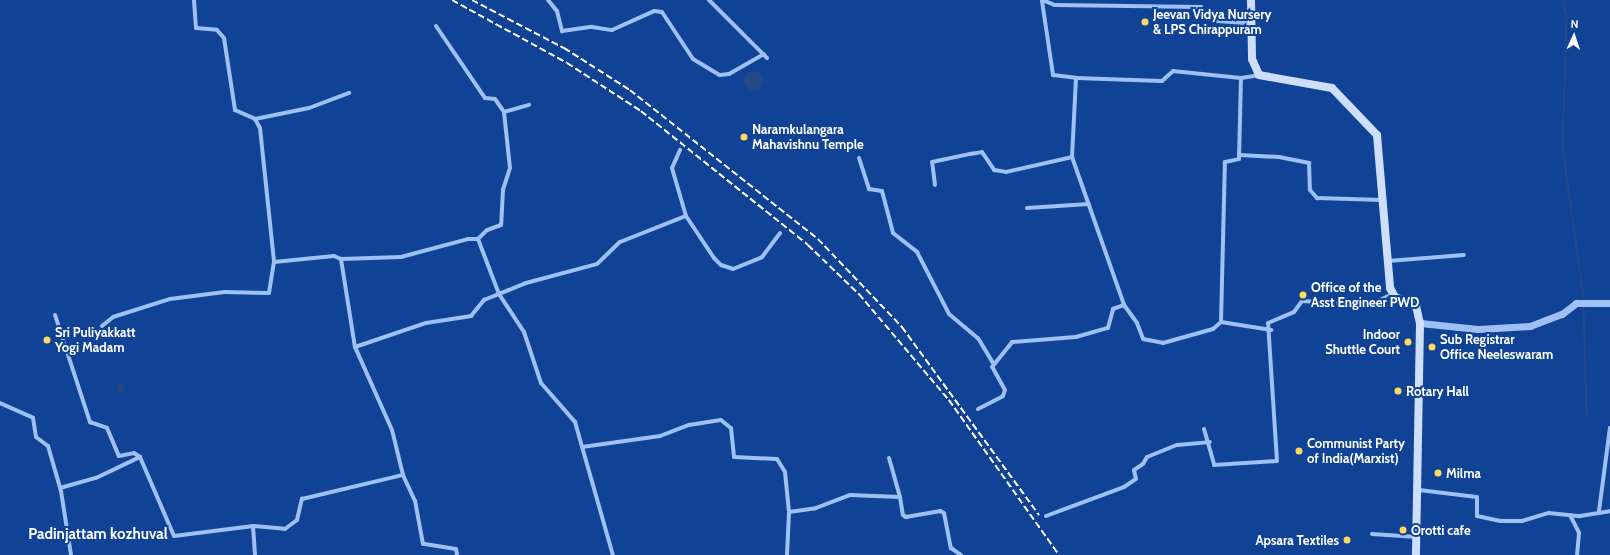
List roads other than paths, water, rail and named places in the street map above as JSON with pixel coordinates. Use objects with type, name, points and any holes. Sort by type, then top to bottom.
[{"type":"main road","points":[[1251,0],[1249,23],[1252,58],[1259,75],[1332,88],[1374,127],[1378,143],[1388,261],[1393,294],[1416,306],[1420,323],[1419,490],[1416,555]]},
{"type":"street","points":[[194,0],[196,28],[217,30],[224,38],[235,110],[255,119],[309,108],[349,93]]},
{"type":"street","points":[[548,0],[557,11],[562,31],[592,27],[612,30],[654,11],[662,12],[693,59],[720,75],[729,74],[764,54]]},
{"type":"street","points":[[709,0],[767,58]]},
{"type":"street","points":[[1249,23],[1218,20],[1207,17],[1201,7],[1055,5],[1042,0],[1053,75],[1076,78],[1162,81],[1173,72],[1241,78],[1259,75]]},
{"type":"street","points":[[1141,6],[1142,0]]},
{"type":"street","points":[[274,262],[334,256],[341,259],[401,257],[468,239],[478,239],[487,230],[501,225],[503,190],[510,168],[504,112],[495,99],[485,98],[436,26]]},
{"type":"street","points":[[1076,78],[1072,157],[1124,305],[1148,342],[1162,342],[1213,329],[1221,322],[1225,162],[1239,159],[1241,78]]},
{"type":"street","points":[[504,112],[529,105]]},
{"type":"street","points":[[102,326],[113,317],[170,299],[205,293],[269,294],[274,262],[260,128],[255,119]]},
{"type":"street","points":[[680,150],[672,168],[686,216],[721,266],[734,268],[762,257],[780,233]]},
{"type":"street","points":[[935,185],[932,162],[970,154],[982,152],[994,170],[1006,172],[1072,157]]},
{"type":"street","points":[[1239,155],[1279,157],[1309,163],[1310,190],[1317,198],[1382,200]]},
{"type":"street","points":[[859,158],[869,189],[882,191],[893,233],[917,252],[949,314],[978,338],[993,363],[1005,390],[998,401],[978,409]]},
{"type":"street","points":[[1027,208],[1089,204]]},
{"type":"street","points":[[355,347],[426,323],[470,316],[484,300],[597,264],[620,242],[686,216]]},
{"type":"street","points":[[478,239],[499,294],[521,326],[541,383],[575,422],[613,555]]},
{"type":"street","points":[[1388,261],[1464,255]]},
{"type":"street","points":[[341,259],[355,347],[392,430],[403,475],[415,500],[423,544],[456,549],[457,555]]},
{"type":"street","points":[[1204,429],[1210,442],[1214,465],[1277,461],[1271,330],[1268,322],[1294,312],[1302,301],[1369,305],[1393,294]]},
{"type":"street","points":[[1420,323],[1478,329],[1530,326],[1562,314],[1576,303],[1610,303]]},
{"type":"street","points":[[993,363],[1012,342],[1019,340],[1076,337],[1108,328],[1113,309],[1124,305]]},
{"type":"street","points":[[55,315],[90,422],[107,428],[119,456],[134,453],[140,457],[174,536],[253,526],[285,529],[297,520],[302,499],[403,475]]},
{"type":"street","points":[[1221,322],[1271,330]]},
{"type":"street","points":[[0,403],[33,418],[36,437],[48,446],[60,488],[71,555]]},
{"type":"street","points":[[582,447],[660,436],[689,425],[721,420],[730,428],[734,457],[777,459],[785,472],[789,512],[787,555]]},
{"type":"street","points":[[1599,511],[1610,428]]},
{"type":"street","points":[[1046,516],[1124,487],[1136,479],[1134,470],[1143,464],[1147,457],[1176,445],[1210,442]]},
{"type":"street","points":[[60,488],[96,478],[140,457]]},
{"type":"street","points":[[888,458],[906,517],[940,511],[944,513],[951,548],[961,555]]},
{"type":"street","points":[[1419,490],[1476,498],[1477,516],[1500,521],[1522,521],[1549,514],[1570,515],[1610,511]]},
{"type":"street","points":[[789,512],[816,508],[850,495],[900,497]]},
{"type":"street","points":[[1570,515],[1579,533],[1577,555]]},
{"type":"street","points":[[253,526],[255,555]]},
{"type":"street","points":[[1372,534],[1417,537]]},
{"type":"water","points":[[754,71],[761,74],[764,81],[761,88],[754,91],[747,88],[744,81],[747,74]]},
{"type":"water","points":[[118,383],[122,383],[124,387],[122,391],[118,391],[116,389],[116,385]]},
{"type":"waterway","points":[[1563,0],[1567,16],[1563,148],[1584,298]]},
{"type":"waterway","points":[[1584,308],[1587,416]]},
{"type":"railway","points":[[452,0],[567,63],[641,111],[808,245],[859,294],[949,400],[1059,555]]},
{"type":"railway","points":[[472,0],[564,48],[630,90],[818,239],[902,327],[1039,515]]},
{"type":"place","name":"Jeevan Vidya Nursery & LPS Chirappuram","points":[[1145,22]]},
{"type":"place","name":"Naramkulangara Mahavishnu Temple","points":[[744,137]]},
{"type":"place","name":"Office of the Asst Engineer PWD","points":[[1303,295]]},
{"type":"place","name":"Sri Puliyakkatt Yogi Madam","points":[[47,340]]},
{"type":"place","name":"Indoor Shuttle Court","points":[[1408,342]]},
{"type":"place","name":"Sub Registrar Office Neeleswaram","points":[[1432,347]]},
{"type":"place","name":"Rotary Hall","points":[[1398,391]]},
{"type":"place","name":"Communist Party of India(Marxist)","points":[[1299,451]]},
{"type":"place","name":"Milma","points":[[1438,473]]},
{"type":"place","name":"Orotti cafe","points":[[1403,530]]},
{"type":"place","name":"Apsara Textiles","points":[[1347,540]]},
{"type":"district","name":"Padinjattam kozhuval","points":[[98,535]]}]
